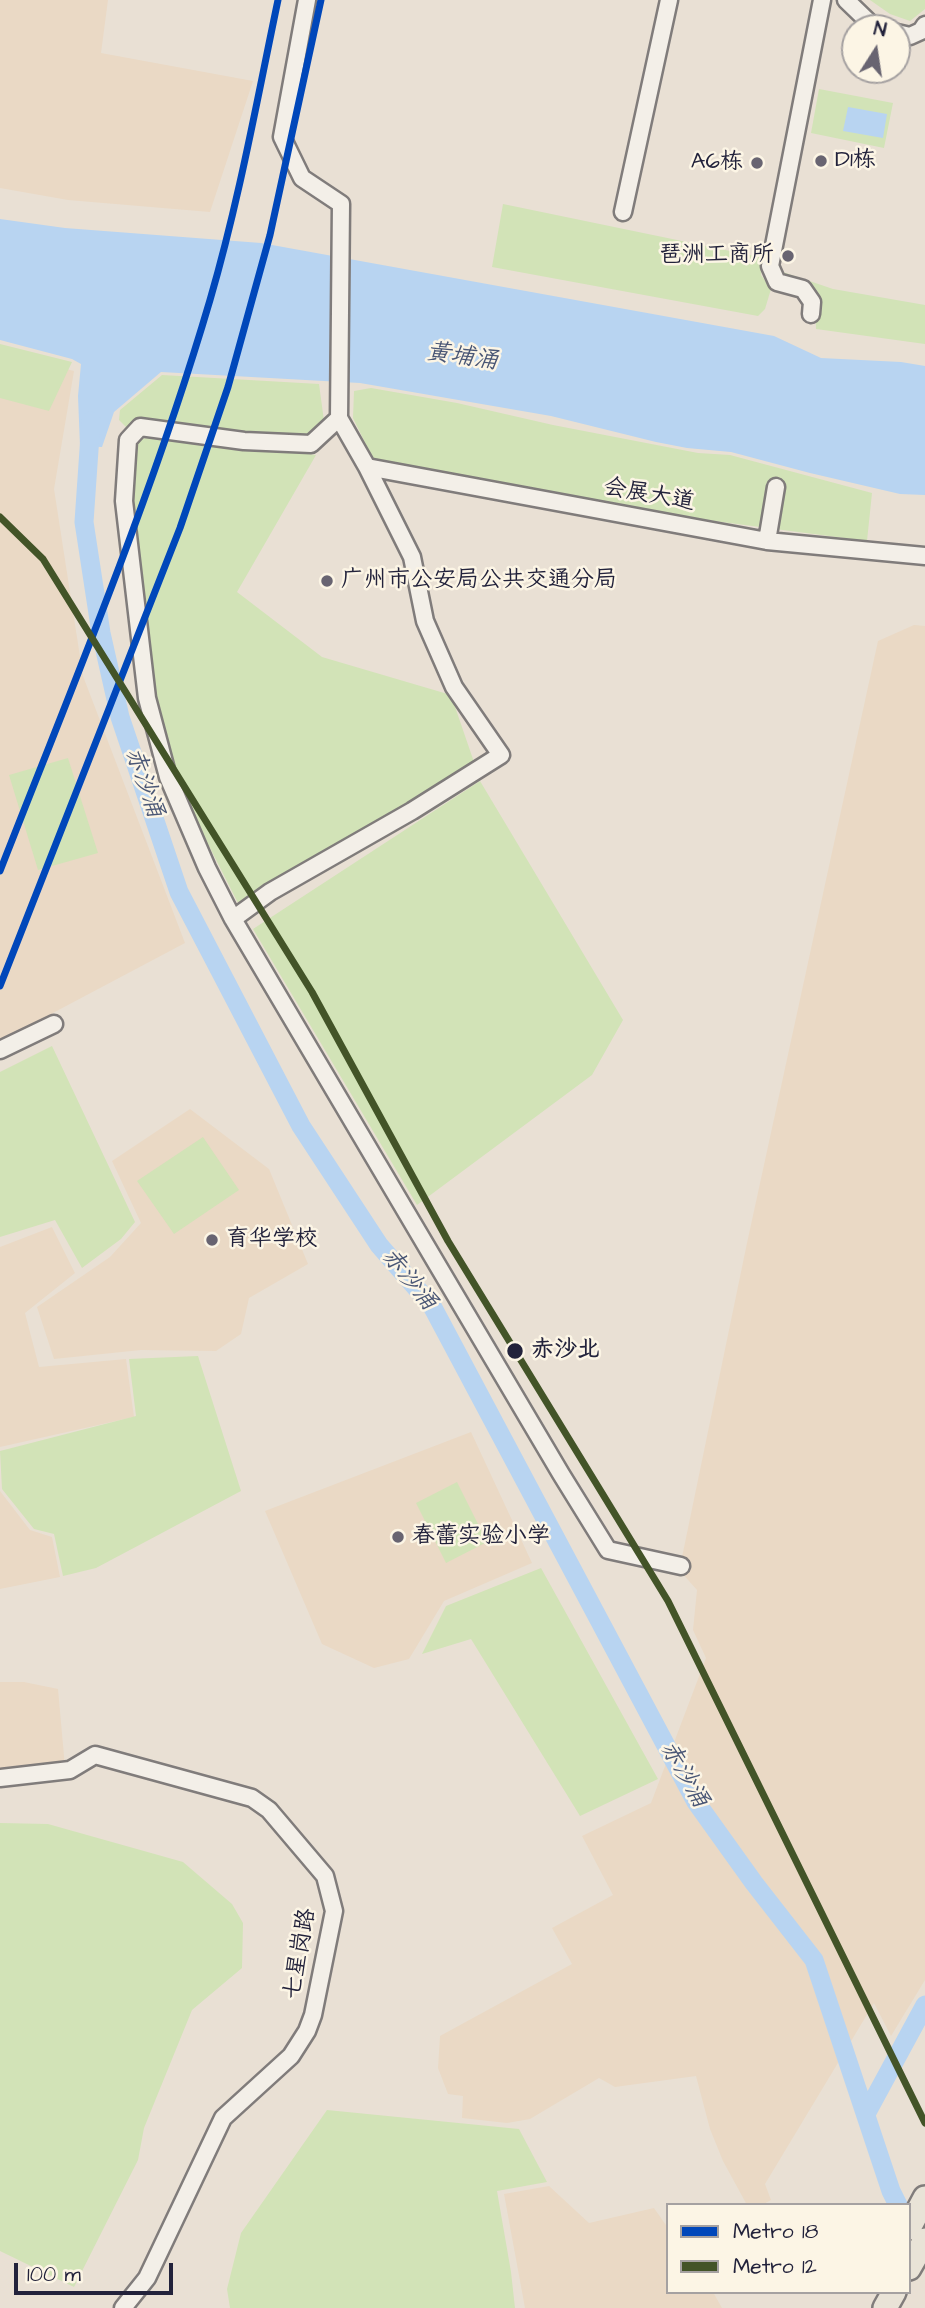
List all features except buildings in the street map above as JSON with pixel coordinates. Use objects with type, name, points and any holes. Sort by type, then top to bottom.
[{"type":"highway","points":[[911,2224],[923,2202]]},
{"type":"highway","points":[[911,2265],[925,2240]]},
{"type":"street","points":[[233,919],[259,899],[412,811],[501,755],[454,687],[425,621],[412,557],[339,418],[341,204],[302,178],[282,138],[307,0]]},
{"type":"street","points":[[623,212],[668,0]]},
{"type":"street","points":[[811,314],[812,302],[803,289],[776,282],[773,265],[822,0]]},
{"type":"street","points":[[846,0],[860,14]]},
{"type":"street","points":[[911,36],[921,31],[925,25]]},
{"type":"street","points":[[339,418],[311,443],[244,441],[140,427],[128,440],[124,501],[147,698],[168,777],[207,868],[233,919],[608,1550],[681,1566]]},
{"type":"street","name":"会展大道","points":[[367,467],[767,541],[925,556]]},
{"type":"street","points":[[767,541],[776,487]]},
{"type":"street","points":[[0,1051],[54,1024]]},
{"type":"street","name":"七星岗路","points":[[0,1778],[70,1770],[95,1755],[252,1798],[269,1810],[325,1876],[331,1895],[334,1910],[313,2015],[307,2031],[291,2056],[223,2118],[215,2130],[146,2278],[123,2308]]},
{"type":"shaded area","points":[[0,0],[108,0],[101,53],[253,81],[210,212],[68,200],[0,188]]},
{"type":"shaded area","points":[[0,353],[74,371],[54,489],[83,676],[185,943],[0,1041]]},
{"type":"shaded area","points":[[914,625],[925,626],[925,1980],[891,2036],[874,2003],[765,2184],[771,2200],[766,2203],[746,2203],[723,2161],[710,2129],[696,2076],[615,2087],[599,2078],[530,2119],[507,2123],[462,2118],[463,2096],[448,2094],[438,2068],[440,2036],[572,1964],[552,1928],[613,1895],[582,1836],[651,1803],[706,1658],[693,1630],[697,1590],[680,1571],[681,1562],[747,1243],[878,641]]},
{"type":"shaded area","name":"育华学校","points":[[190,1109],[269,1169],[308,1264],[249,1298],[241,1334],[216,1351],[141,1350],[54,1359],[37,1307],[110,1257],[141,1223],[112,1161]]},
{"type":"shaded area","points":[[52,1227],[75,1273],[25,1313],[39,1367],[126,1359],[134,1417],[0,1447],[0,1247]]},
{"type":"shaded area","name":"春蕾实验小学","points":[[471,1432],[532,1563],[444,1601],[409,1659],[374,1668],[322,1644],[265,1511]]},
{"type":"shaded area","points":[[0,1491],[30,1530],[52,1537],[60,1577],[0,1589]]},
{"type":"shaded area","points":[[0,1682],[24,1682],[58,1689],[65,1767],[0,1774]]},
{"type":"shaded area","points":[[549,2186],[589,2223],[654,2208],[666,2225],[666,2294],[714,2294],[722,2308],[525,2308],[504,2194]]},
{"type":"green space","points":[[870,0],[925,0],[925,9],[911,20],[911,14],[890,14]]},
{"type":"green space","points":[[819,89],[893,103],[884,148],[811,133]]},
{"type":"green space","points":[[503,204],[764,258],[761,275],[771,289],[765,309],[758,316],[492,267]]},
{"type":"green space","points":[[780,271],[833,289],[925,305],[925,344],[816,329],[815,295],[802,282],[780,274]]},
{"type":"green space","points":[[0,344],[72,362],[49,411],[0,398]]},
{"type":"green space","points":[[162,375],[319,384],[324,421],[311,442],[144,424],[127,428],[119,420],[120,410]]},
{"type":"green space","points":[[371,388],[698,453],[730,455],[872,493],[867,541],[714,521],[374,461],[353,418],[354,391]]},
{"type":"green space","points":[[160,436],[316,455],[237,592],[322,657],[451,695],[475,765],[240,907],[176,781],[154,701],[134,515],[132,455],[140,439]]},
{"type":"green space","points":[[68,758],[98,853],[38,870],[9,775]]},
{"type":"green space","points":[[480,781],[623,1020],[592,1075],[417,1205],[253,929]]},
{"type":"green space","points":[[52,1046],[135,1222],[121,1239],[82,1268],[55,1220],[0,1237],[0,1072]]},
{"type":"green space","points":[[203,1137],[239,1190],[174,1234],[137,1181]]},
{"type":"green space","points":[[198,1356],[241,1491],[96,1568],[63,1576],[54,1534],[34,1529],[2,1489],[0,1451],[136,1416],[129,1359]]},
{"type":"green space","points":[[457,1482],[487,1542],[446,1563],[416,1503]]},
{"type":"green space","points":[[541,1568],[658,1779],[580,1816],[471,1639],[422,1654],[446,1606]]},
{"type":"green space","points":[[0,1823],[48,1824],[183,1862],[232,1904],[243,1923],[242,1968],[192,2010],[144,2128],[138,2160],[74,2287],[0,2251]]},
{"type":"green space","points":[[327,2110],[519,2129],[547,2182],[497,2191],[515,2308],[230,2308],[227,2289],[241,2233]]},
{"type":"water","points":[[848,107],[887,114],[883,138],[843,131]]},
{"type":"water","name":"黄埔涌","points":[[0,219],[65,228],[261,243],[774,336],[821,358],[901,362],[925,366],[925,495],[900,494],[731,452],[656,442],[551,416],[360,383],[161,372],[114,412],[102,447],[80,446],[78,396],[81,364],[72,359],[0,340]]},
{"type":"waterway","name":"赤沙涌","points":[[91,421],[84,522],[101,633],[120,717],[179,892],[301,1126],[379,1245],[432,1306],[696,1802],[814,1960],[897,2203]]},
{"type":"waterway","points":[[866,2114],[925,2005]]},
{"type":"metro line","name":"18","points":[[0,871],[138,516],[188,372],[230,225],[278,0]]},
{"type":"metro line","name":"18","points":[[0,986],[180,528],[228,387],[270,235],[321,0]]},
{"type":"metro line","name":"12","points":[[0,517],[43,559],[312,992],[448,1241],[668,1601],[925,2123]]},
{"type":"place","name":"D1栋","points":[[821,161]]},
{"type":"place","name":"A6栋","points":[[757,163]]},
{"type":"place","name":"琶洲工商所","points":[[788,256]]},
{"type":"place","name":"广州市公安局公共交通分局","points":[[327,581]]},
{"type":"place","name":"育华学校","points":[[212,1240]]},
{"type":"place","name":"赤沙北","points":[[515,1351]]},
{"type":"place","name":"春蕾实验小学","points":[[398,1537]]}]
